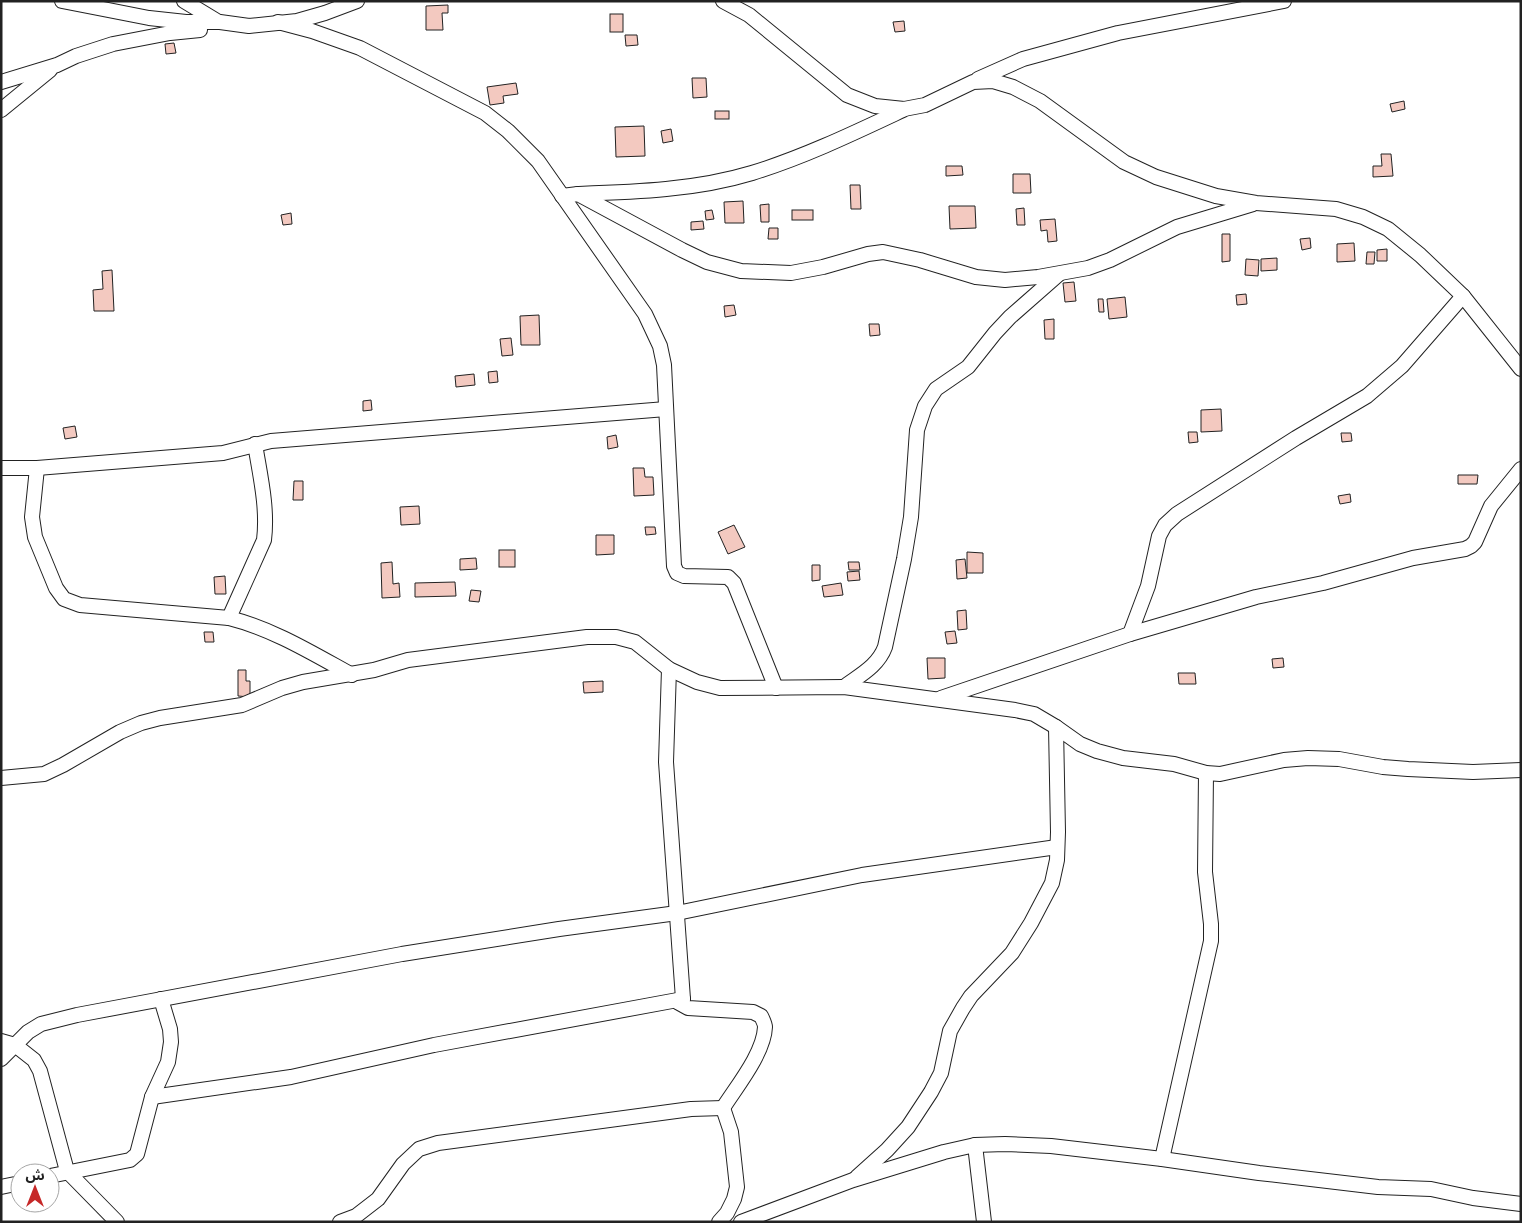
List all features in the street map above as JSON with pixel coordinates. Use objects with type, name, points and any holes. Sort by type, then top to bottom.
[{"type":"street","points":[[62,1],[149,18],[186,22],[220,22],[249,26]]},
{"type":"street","points":[[184,1],[220,22]]},
{"type":"street","points":[[1,82],[57,65],[92,50],[140,37],[297,21],[325,14],[357,1]]},
{"type":"street","points":[[723,1],[749,15],[847,95],[875,106],[904,109]]},
{"type":"street","points":[[562,196],[632,192],[701,184],[751,173],[803,154],[904,109],[925,105],[1023,59],[1118,34],[1284,1]]},
{"type":"street","points":[[278,22],[312,31],[360,48],[485,113],[522,144],[538,161],[645,314],[660,346],[664,365],[676,573],[684,576],[718,575],[728,577],[734,583],[776,688]]},
{"type":"street","points":[[1,110],[57,65]]},
{"type":"street","points":[[973,82],[993,81],[1013,87],[1040,101],[1124,162],[1156,177],[1216,196],[1256,203],[1336,209],[1363,217],[1388,229],[1420,255],[1463,296],[1521,369]]},
{"type":"street","points":[[578,194],[707,262],[741,271],[791,273],[823,268],[868,254],[883,252],[920,260],[976,277],[991,279],[1038,278],[1088,268],[1110,260],[1177,227],[1256,203]]},
{"type":"street","points":[[844,687],[875,664],[882,656],[885,647],[912,517],[917,430],[925,406],[936,389],[968,367],[1010,317],[1059,274]]},
{"type":"street","points":[[1130,634],[1148,586],[1159,536],[1165,524],[1177,514],[1296,438],[1367,396],[1402,366],[1463,296]]},
{"type":"street","points":[[1,468],[37,468],[223,453],[255,444],[281,440],[666,409]]},
{"type":"street","points":[[229,618],[264,540],[266,526],[255,444]]},
{"type":"street","points":[[37,468],[32,517],[35,537],[56,588],[64,599],[80,604],[229,618],[269,630],[352,675]]},
{"type":"street","points":[[938,699],[1130,634],[1256,597],[1323,583],[1412,558],[1465,549],[1475,542],[1491,506],[1521,469]]},
{"type":"street","points":[[1,778],[44,774],[120,732],[142,723],[160,718],[242,705],[282,688],[303,682],[352,675],[408,660],[587,637],[616,637],[635,642],[669,669],[697,682],[720,688],[844,687],[1015,710],[1034,714],[1056,726],[1080,744],[1097,751],[1123,758],[1174,764],[1206,773],[1220,774],[1284,760],[1308,758],[1339,759],[1383,767],[1408,769],[1473,772],[1521,770]]},
{"type":"street","points":[[669,669],[666,762],[683,999],[679,1003],[688,1008],[752,1012],[761,1016],[765,1026],[762,1042],[757,1054],[723,1108]]},
{"type":"street","points":[[853,1180],[887,1150],[908,1127],[941,1073],[950,1031],[963,1008],[971,996],[1012,953],[1031,923],[1052,883],[1057,860],[1056,726]]},
{"type":"street","points":[[1162,1159],[1211,940],[1205,872],[1206,773]]},
{"type":"street","points":[[1,1059],[8,1043],[41,1024],[161,999],[402,954],[559,928],[677,913],[862,875],[1057,847]]},
{"type":"street","points":[[60,1173],[130,1160],[137,1154],[152,1097],[168,1062],[171,1042],[170,1029],[161,999]]},
{"type":"street","points":[[152,1097],[291,1077],[434,1045],[683,999]]},
{"type":"street","points":[[8,1043],[34,1060],[40,1070],[68,1171],[116,1222]]},
{"type":"street","points":[[340,1222],[356,1216],[378,1199],[403,1164],[419,1149],[438,1143],[691,1109],[723,1108]]},
{"type":"street","points":[[719,1222],[727,1213],[734,1199],[737,1187],[731,1132],[729,1121],[723,1108]]},
{"type":"street","points":[[741,1222],[853,1180],[944,1152],[975,1145],[1005,1144],[1051,1146],[1378,1187],[1431,1189],[1473,1198],[1521,1204]]},
{"type":"street","points":[[975,1145],[984,1222]]},
{"type":"building","points":[[448,5],[448,13],[442,13],[443,30],[426,30],[426,6]]},
{"type":"building","points":[[610,14],[623,14],[623,32],[610,32]]},
{"type":"building","points":[[904,21],[905,31],[895,32],[893,22]]},
{"type":"building","points":[[625,35],[637,35],[638,45],[626,46]]},
{"type":"building","points":[[174,43],[176,53],[166,54],[165,44]]},
{"type":"building","points":[[692,78],[706,78],[707,97],[693,98]]},
{"type":"building","points":[[516,83],[518,94],[503,96],[504,103],[490,105],[487,87]]},
{"type":"building","points":[[1404,101],[1405,109],[1392,112],[1390,104]]},
{"type":"building","points":[[715,111],[729,111],[729,119],[715,119]]},
{"type":"building","points":[[644,126],[645,156],[616,157],[615,127]]},
{"type":"building","points":[[671,129],[673,141],[663,143],[661,131]]},
{"type":"building","points":[[1381,154],[1391,154],[1393,176],[1373,177],[1373,166],[1382,166]]},
{"type":"building","points":[[946,166],[962,166],[963,175],[946,176]]},
{"type":"building","points":[[1013,174],[1030,174],[1031,193],[1013,193]]},
{"type":"building","points":[[850,185],[860,185],[861,209],[851,209]]},
{"type":"building","points":[[743,201],[744,223],[725,223],[724,202]]},
{"type":"building","points":[[769,204],[769,222],[761,222],[760,205]]},
{"type":"building","points":[[949,206],[975,206],[976,228],[950,229]]},
{"type":"building","points":[[1024,208],[1025,225],[1017,225],[1016,209]]},
{"type":"building","points":[[712,210],[714,219],[706,220],[705,211]]},
{"type":"building","points":[[792,210],[813,210],[813,220],[792,220]]},
{"type":"building","points":[[291,213],[292,224],[283,225],[281,215]]},
{"type":"building","points":[[1055,219],[1057,241],[1048,242],[1047,230],[1041,231],[1040,220]]},
{"type":"building","points":[[703,221],[704,229],[691,230],[691,222]]},
{"type":"building","points":[[769,228],[778,228],[778,239],[768,239]]},
{"type":"building","points":[[1222,234],[1230,234],[1230,261],[1222,262]]},
{"type":"building","points":[[1310,238],[1311,248],[1302,250],[1300,239]]},
{"type":"building","points":[[1354,243],[1355,261],[1337,262],[1337,244]]},
{"type":"building","points":[[1387,249],[1387,261],[1377,261],[1377,250]]},
{"type":"building","points":[[1367,252],[1375,252],[1374,264],[1366,264]]},
{"type":"building","points":[[1277,258],[1277,270],[1261,271],[1261,259]]},
{"type":"building","points":[[1246,259],[1259,260],[1258,276],[1245,275]]},
{"type":"building","points":[[112,270],[114,311],[94,311],[93,290],[103,289],[102,271]]},
{"type":"building","points":[[1074,282],[1076,301],[1065,302],[1063,283]]},
{"type":"building","points":[[1246,294],[1247,304],[1237,305],[1236,295]]},
{"type":"building","points":[[1125,297],[1127,317],[1109,319],[1107,299]]},
{"type":"building","points":[[1098,299],[1103,299],[1104,312],[1099,312]]},
{"type":"building","points":[[734,305],[736,315],[725,317],[724,306]]},
{"type":"building","points":[[539,315],[540,345],[521,345],[520,316]]},
{"type":"building","points":[[1054,319],[1054,339],[1045,339],[1044,320]]},
{"type":"building","points":[[869,324],[879,324],[880,335],[870,336]]},
{"type":"building","points":[[511,338],[513,355],[502,356],[500,339]]},
{"type":"building","points":[[497,371],[498,382],[489,383],[488,372]]},
{"type":"building","points":[[474,374],[475,385],[456,387],[455,376]]},
{"type":"building","points":[[371,400],[372,410],[363,411],[363,401]]},
{"type":"building","points":[[1221,409],[1222,431],[1201,432],[1201,410]]},
{"type":"building","points":[[75,426],[77,437],[65,439],[63,428]]},
{"type":"building","points":[[1188,432],[1197,432],[1198,442],[1189,443]]},
{"type":"building","points":[[1341,433],[1351,433],[1352,441],[1342,442]]},
{"type":"building","points":[[616,435],[618,447],[608,449],[607,437]]},
{"type":"building","points":[[633,468],[644,468],[645,477],[653,477],[654,495],[634,496]]},
{"type":"building","points":[[1458,475],[1478,475],[1477,484],[1458,484]]},
{"type":"building","points":[[294,481],[303,481],[303,500],[293,500]]},
{"type":"building","points":[[1350,494],[1351,502],[1340,504],[1338,496]]},
{"type":"building","points":[[419,506],[420,524],[401,525],[400,507]]},
{"type":"building","points":[[734,525],[745,547],[728,554],[718,532]]},
{"type":"building","points":[[645,527],[655,527],[656,534],[646,535]]},
{"type":"building","points":[[596,535],[614,535],[614,554],[596,555]]},
{"type":"building","points":[[499,550],[515,550],[515,567],[499,567]]},
{"type":"building","points":[[967,552],[983,553],[983,573],[967,573]]},
{"type":"building","points":[[476,558],[477,569],[460,570],[460,559]]},
{"type":"building","points":[[965,559],[967,578],[957,579],[956,560]]},
{"type":"building","points":[[392,562],[393,584],[399,583],[400,597],[382,598],[381,563]]},
{"type":"building","points":[[848,562],[859,562],[860,570],[849,570]]},
{"type":"building","points":[[812,565],[820,565],[820,580],[812,581]]},
{"type":"building","points":[[859,571],[860,580],[848,581],[847,572]]},
{"type":"building","points":[[225,576],[226,594],[215,594],[214,577]]},
{"type":"building","points":[[455,582],[456,596],[415,597],[415,583]]},
{"type":"building","points":[[841,583],[843,595],[824,597],[822,586]]},
{"type":"building","points":[[471,590],[481,591],[479,602],[469,601]]},
{"type":"building","points":[[966,610],[967,629],[958,630],[957,611]]},
{"type":"building","points":[[955,631],[957,643],[947,644],[945,632]]},
{"type":"building","points":[[204,632],[213,632],[214,642],[205,642]]},
{"type":"building","points":[[927,658],[945,658],[945,678],[928,679]]},
{"type":"building","points":[[1283,658],[1284,667],[1273,668],[1272,659]]},
{"type":"building","points":[[238,670],[246,670],[246,681],[250,681],[250,697],[238,696]]},
{"type":"building","points":[[1178,673],[1195,673],[1196,684],[1179,684]]},
{"type":"building","points":[[603,681],[603,692],[584,693],[583,682]]}]
